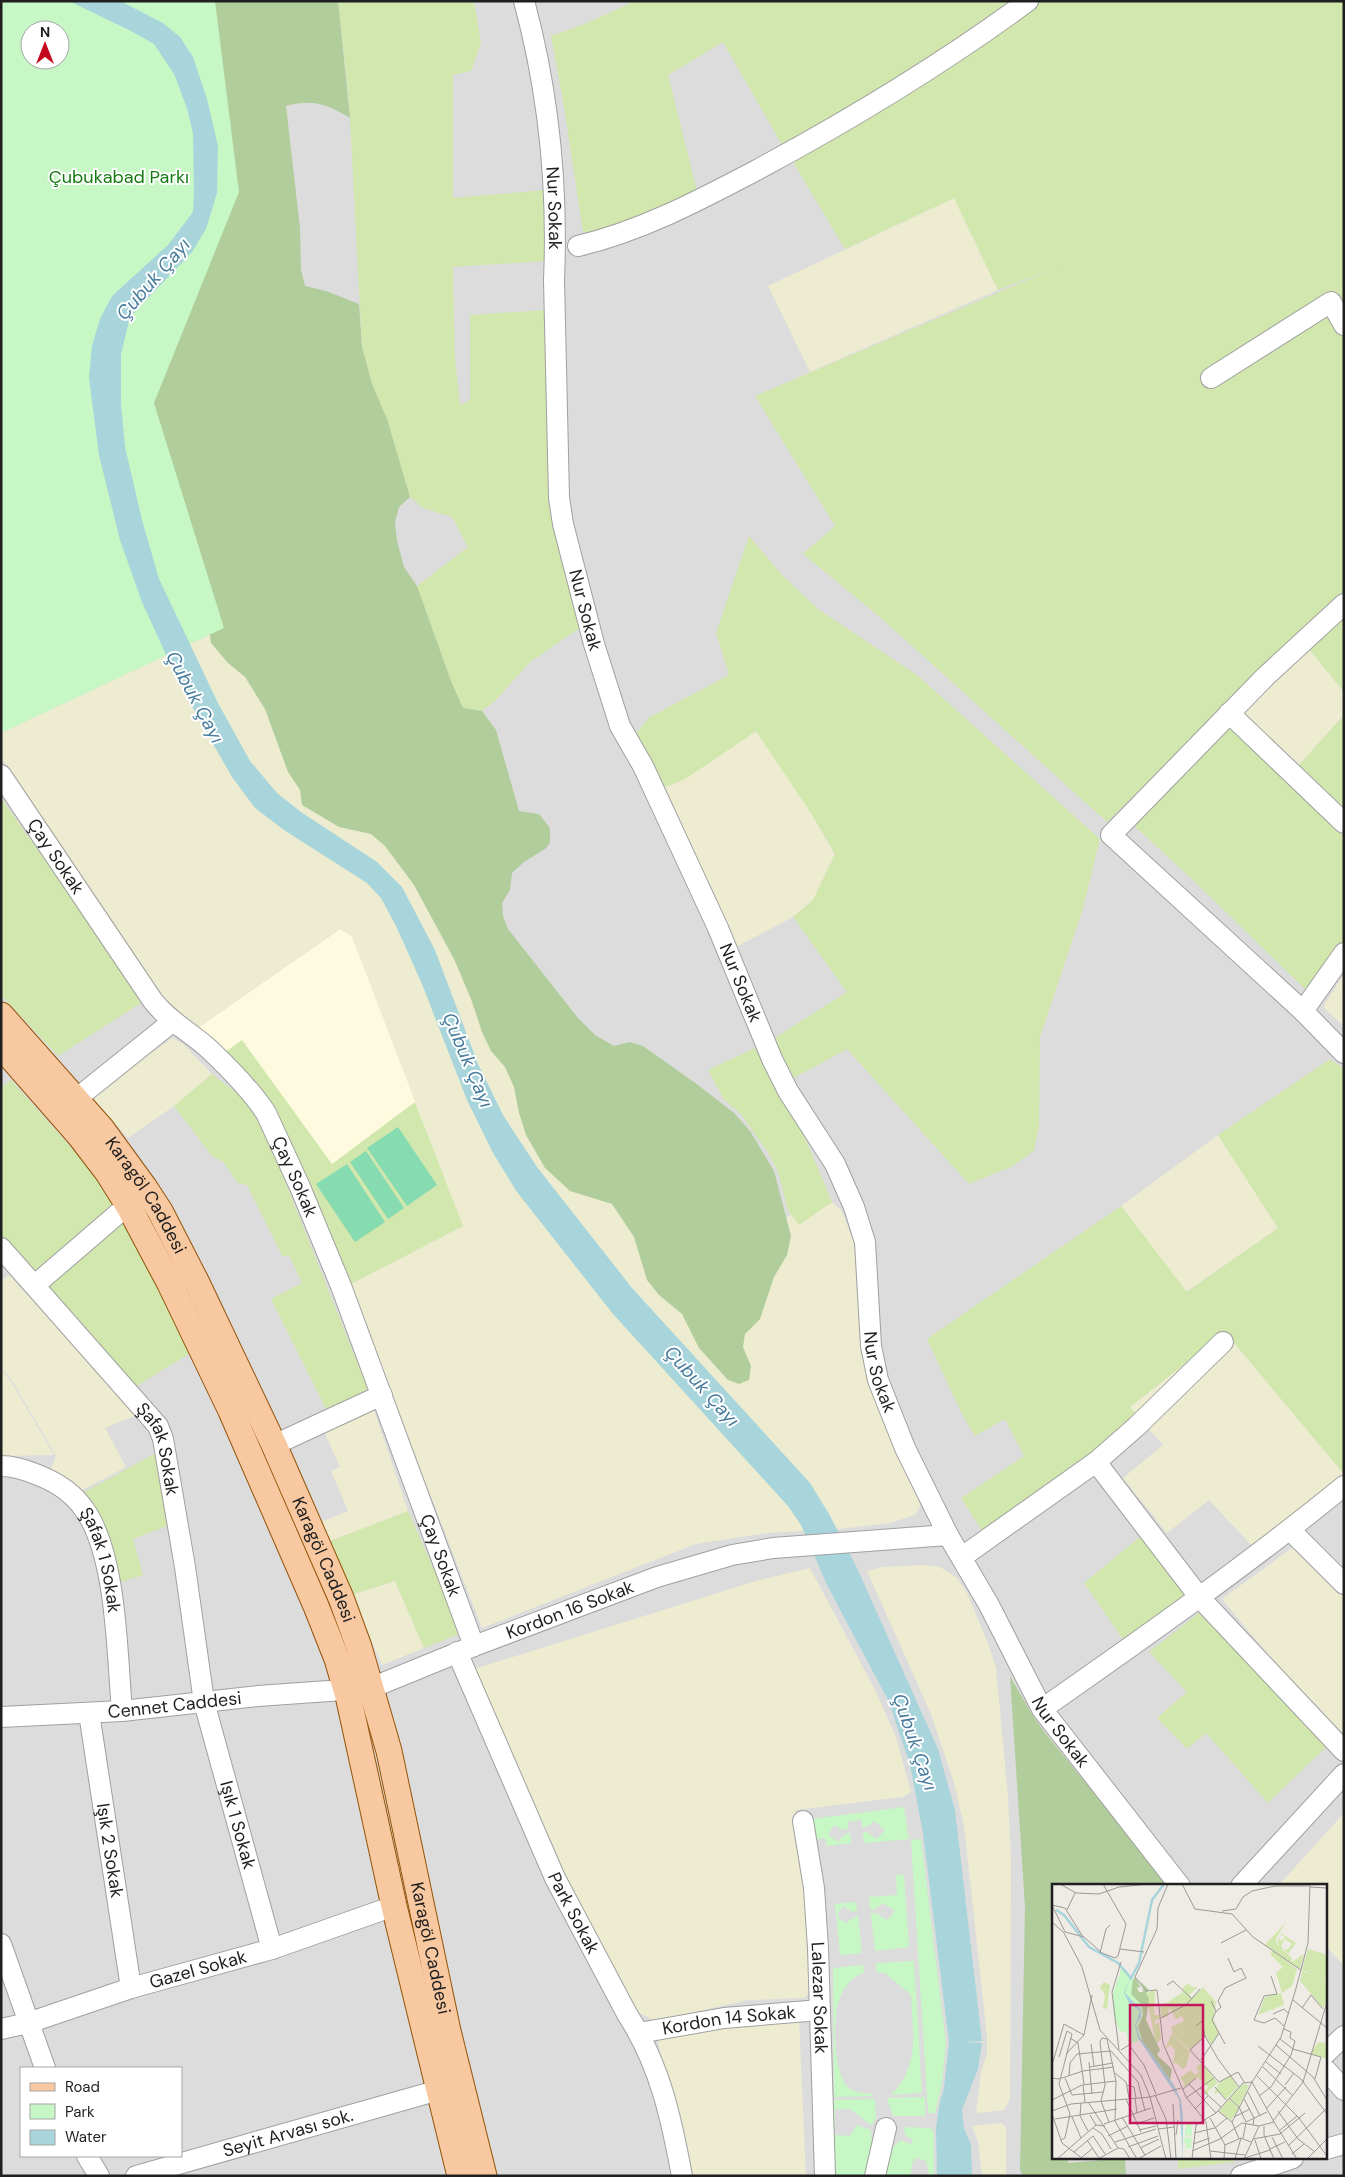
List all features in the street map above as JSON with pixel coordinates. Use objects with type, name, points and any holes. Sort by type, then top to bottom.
[{"type":"main road","name":"Karagöl Caddesi","points":[[1,1015],[76,1099],[122,1155],[160,1211],[197,1283],[274,1445],[341,1598],[372,1688],[400,1800],[448,2031],[484,2176]]},
{"type":"main road","points":[[1,1046],[79,1135],[108,1173],[128,1205],[170,1284],[249,1450],[316,1606],[337,1659],[346,1690],[394,1906],[460,2176]]},
{"type":"street","name":"Nur Sokak","points":[[524,1],[544,87],[550,128],[554,180],[554,280],[559,498],[563,524],[594,644],[620,726],[643,766],[718,928],[772,1058],[788,1091],[835,1164],[854,1206],[865,1242],[871,1346],[878,1380],[905,1448],[948,1535],[1042,1709],[1178,1884]]},
{"type":"street","points":[[578,246],[648,223],[685,207],[784,155],[846,121],[938,64],[1028,1]]},
{"type":"street","points":[[1211,378],[1331,302],[1344,325]]},
{"type":"street","points":[[1344,604],[1229,713],[1111,834],[1302,1011],[1344,1053]]},
{"type":"street","points":[[1229,713],[1344,823]]},
{"type":"street","name":"Çay Sokak","points":[[1,775],[153,1001],[172,1022],[208,1049],[259,1102],[266,1113],[300,1187],[382,1395],[466,1649]]},
{"type":"street","points":[[1302,1011],[1344,952]]},
{"type":"street","points":[[76,1099],[172,1022]]},
{"type":"street","points":[[35,1285],[128,1205]]},
{"type":"street","name":"Şafak Sokak","points":[[1,1248],[158,1426],[162,1439],[184,1567],[204,1702]]},
{"type":"street","points":[[962,1558],[1096,1462],[1136,1427],[1223,1342]]},
{"type":"street","points":[[274,1445],[382,1395]]},
{"type":"street","points":[[1096,1462],[1200,1598],[1344,1751]]},
{"type":"street","name":"Şafak 1 Sokak","points":[[1,1466],[27,1470],[50,1480],[66,1490],[84,1509],[104,1555],[110,1577],[122,1711]]},
{"type":"street","points":[[1042,1709],[1200,1598],[1290,1530],[1344,1486]]},
{"type":"street","points":[[1290,1530],[1344,1584]]},
{"type":"street","name":"Kordon 16 Sokak","points":[[372,1688],[466,1649],[656,1577],[732,1555],[773,1548],[948,1535]]},
{"type":"street","name":"Park Sokak","points":[[466,1649],[555,1878],[639,2033],[669,2109],[682,2176]]},
{"type":"street","name":"Cennet Caddesi","points":[[1,1717],[122,1711],[372,1688]]},
{"type":"street","name":"Işık 1 Sokak","points":[[204,1702],[272,1949]]},
{"type":"street","name":"Işık 2 Sokak","points":[[89,1713],[131,1988]]},
{"type":"street","points":[[1244,1884],[1344,1774]]},
{"type":"street","name":"Lalezar Sokak","points":[[803,1821],[814,1888],[825,2176]]},
{"type":"street","name":"Gazel Sokak","points":[[1,2029],[28,2023],[131,1988],[272,1949],[394,1906]]},
{"type":"street","points":[[1,1944],[45,2067]]},
{"type":"street","name":"Kordon 14 Sokak","points":[[639,2033],[724,2018],[820,2010]]},
{"type":"street","points":[[1328,2051],[1344,2036]]},
{"type":"street","points":[[1328,2072],[1344,2090]]},
{"type":"street","name":"Seyit Arvası sok.","points":[[136,2176],[439,2090]]},
{"type":"street","points":[[875,2176],[886,2128]]},
{"type":"street","points":[[1328,2148],[1344,2144]]},
{"type":"street","points":[[88,2157],[99,2176]]},
{"type":"street","points":[[1241,2176],[1287,2160]]},
{"type":"shaded area","points":[[1,1],[1344,1],[1344,2176],[1,2176]]},
{"type":"shaded area","points":[[340,929],[352,936],[463,1226],[332,1241],[278,1115],[266,1096],[199,1027]]},
{"type":"green space","name":"Çubukabad Parkı","points":[[1,1],[215,1],[239,192],[154,403],[224,628],[1,733]]},
{"type":"green space","points":[[157,1],[338,1],[350,118],[334,109],[319,104],[304,103],[286,106],[300,228],[301,270],[305,286],[326,291],[359,304],[362,347],[372,384],[387,419],[410,497],[399,507],[395,522],[397,541],[404,567],[417,586],[451,681],[463,708],[482,711],[496,730],[519,811],[539,814],[550,828],[550,843],[545,849],[524,862],[512,873],[510,890],[502,903],[503,916],[508,929],[578,1018],[595,1035],[614,1046],[630,1042],[643,1046],[698,1085],[734,1113],[750,1131],[774,1171],[791,1236],[787,1255],[774,1277],[760,1319],[745,1334],[743,1347],[751,1366],[749,1380],[739,1384],[728,1380],[699,1348],[682,1314],[659,1295],[647,1280],[634,1237],[612,1204],[570,1191],[545,1168],[526,1135],[514,1087],[505,1067],[491,1051],[454,959],[414,885],[385,846],[371,834],[339,827],[302,805],[300,790],[288,772],[265,709],[245,677],[228,663],[211,643],[208,624],[170,560],[142,316]]},
{"type":"green space","points":[[338,1],[474,1],[481,43],[471,71],[453,75],[453,198],[544,190],[546,261],[453,267],[455,358],[460,405],[470,400],[470,315],[544,310],[548,397],[581,627],[529,663],[495,701],[482,711],[463,708],[451,681],[417,586],[468,547],[452,517],[423,508],[410,497],[387,419],[372,384],[362,347],[349,101]]},
{"type":"green space","points":[[635,1],[1017,1],[785,150],[723,42],[668,75],[698,195],[584,238],[551,36],[587,23]]},
{"type":"green space","points":[[1034,1],[1344,1],[1344,593],[1107,822],[881,618],[803,554],[835,526],[755,396],[1060,266],[998,290],[954,198],[845,249],[790,157]]},
{"type":"green space","points":[[954,198],[998,290],[810,372],[768,286]]},
{"type":"green space","points":[[749,536],[781,574],[818,609],[917,675],[1100,839],[1082,912],[1040,1037],[1039,1127],[1034,1151],[1013,1166],[969,1184],[847,1049],[792,1079],[773,1039],[847,992],[793,917],[813,900],[835,854],[811,813],[756,731],[685,779],[665,787],[635,736],[648,718],[729,675],[716,633]]},
{"type":"green space","points":[[1344,615],[1344,692],[1309,649]]},
{"type":"green space","points":[[224,628],[764,1231],[818,1198],[832,1202],[842,1211],[857,1252],[920,1506],[915,1515],[890,1523],[840,1529],[768,1533],[696,1544],[482,1628],[349,1285],[463,1226],[352,936],[339,929],[199,1027],[183,1017],[164,999],[1,758],[1,733]]},
{"type":"green space","points":[[1309,649],[1344,692],[1344,715],[1297,767],[1243,713]]},
{"type":"green space","points":[[1344,715],[1344,812],[1297,767]]},
{"type":"green space","points":[[1229,726],[1344,836],[1344,943],[1307,991],[1194,881],[1129,821]]},
{"type":"green space","points":[[756,731],[811,813],[835,855],[813,900],[793,917],[736,947],[665,787],[685,779]]},
{"type":"green space","points":[[1,798],[144,1001],[58,1056],[1,995]]},
{"type":"green space","points":[[1344,974],[1344,1026],[1326,1010],[1324,1005]]},
{"type":"green space","points":[[173,1038],[183,1044],[212,1074],[174,1106],[128,1138],[90,1095]]},
{"type":"green space","points":[[242,1040],[332,1164],[415,1102],[463,1226],[349,1285],[278,1115],[266,1096],[225,1052]]},
{"type":"green space","points":[[755,1048],[806,1140],[832,1202],[799,1225],[788,1211],[778,1172],[769,1154],[740,1113],[724,1100],[708,1070]]},
{"type":"green space","points":[[1330,1059],[1344,1069],[1344,1474],[1225,1332],[1130,1407],[1140,1419],[986,1537],[961,1498],[1024,1456],[1005,1419],[975,1436],[962,1414],[927,1339],[1121,1206],[1187,1292],[1278,1228],[1218,1135]]},
{"type":"green space","points":[[212,1074],[237,1093],[251,1108],[260,1125],[279,1166],[367,1387],[365,1393],[326,1409],[271,1299],[302,1283],[289,1255],[283,1257],[247,1185],[238,1183],[223,1162],[212,1156],[174,1106]]},
{"type":"green space","points":[[11,1080],[90,1169],[114,1208],[35,1278],[1,1241],[1,1088]]},
{"type":"green space","points":[[398,1127],[437,1185],[407,1206],[367,1148]]},
{"type":"green space","points":[[1218,1135],[1278,1228],[1186,1292],[1121,1206]]},
{"type":"green space","points":[[366,1151],[404,1208],[388,1219],[350,1162]]},
{"type":"green space","points":[[347,1164],[385,1222],[355,1242],[316,1184]]},
{"type":"green space","points":[[125,1216],[192,1352],[133,1388],[45,1286]]},
{"type":"green space","points":[[9,1275],[137,1415],[105,1428],[126,1467],[77,1493],[49,1474],[56,1456],[13,1382],[1,1367],[1,1281]]},
{"type":"green space","points":[[1225,1332],[1344,1474],[1344,1477],[1254,1548],[1209,1500],[1167,1533],[1123,1478],[1163,1445],[1130,1407]]},
{"type":"green space","points":[[1,1369],[12,1383],[54,1455],[1,1456]]},
{"type":"green space","points":[[373,1407],[408,1511],[328,1542],[318,1523],[348,1511],[331,1471],[340,1467],[322,1427]]},
{"type":"green space","points":[[156,1453],[170,1525],[133,1539],[143,1575],[121,1582],[107,1537],[81,1494]]},
{"type":"green space","points":[[408,1511],[462,1633],[424,1648],[395,1581],[351,1595],[328,1542]]},
{"type":"green space","points":[[1141,1536],[1188,1598],[1127,1645],[1084,1583]]},
{"type":"green space","points":[[1296,1545],[1344,1595],[1344,1734],[1276,1664],[1222,1599]]},
{"type":"green space","points":[[924,1565],[940,1567],[957,1578],[967,1593],[996,1668],[1008,1797],[1011,1859],[1010,2098],[1004,2110],[976,2113],[981,2072],[987,2054],[987,2036],[964,1826],[954,1783],[931,1714],[867,1571],[882,1567]]},
{"type":"green space","points":[[810,1568],[874,1688],[896,1737],[911,1792],[903,1797],[796,1810],[794,1818],[806,1885],[811,1942],[809,1993],[804,1998],[748,2000],[655,2021],[636,2011],[564,1879],[474,1669],[756,1581]]},
{"type":"green space","points":[[395,1581],[424,1648],[382,1665],[351,1595]]},
{"type":"green space","points":[[1200,1612],[1330,1743],[1268,1803],[1206,1733],[1187,1749],[1157,1718],[1187,1692],[1149,1652]]},
{"type":"green space","points":[[1010,1676],[1033,1716],[1046,1734],[1167,1884],[1052,1884],[1052,2160],[1068,2160],[1068,2163],[1125,2160],[1126,2176],[1023,2176],[1020,2170],[1025,1907]]},
{"type":"green space","points":[[904,1807],[909,1839],[864,1843],[863,1832],[867,1832],[876,1839],[885,1830],[874,1821],[867,1827],[862,1827],[861,1820],[848,1822],[848,1829],[843,1830],[834,1825],[828,1835],[838,1842],[845,1834],[850,1833],[851,1843],[827,1846],[825,1838],[813,1840],[811,1819]]},
{"type":"green space","points":[[1344,1813],[1344,1966],[1328,1948],[1328,1884],[1280,1884]]},
{"type":"green space","points":[[921,1839],[946,2043],[942,2083],[935,2113],[928,2113],[911,1840]]},
{"type":"green space","points":[[896,1875],[904,1875],[909,1947],[875,1951],[871,1914],[876,1913],[887,1920],[895,1911],[883,1903],[870,1910],[869,1897],[897,1895]]},
{"type":"green space","points":[[856,1902],[857,1911],[852,1912],[844,1906],[838,1912],[838,1918],[846,1923],[858,1915],[862,1953],[840,1955],[835,1904]]},
{"type":"green space","points":[[914,1961],[922,2093],[891,2095],[907,2072],[911,2060],[913,2035],[911,1995],[885,1973],[877,1973],[876,1963]]},
{"type":"green space","points":[[863,1965],[864,1973],[854,1978],[846,1986],[840,1997],[836,2016],[835,2038],[838,2063],[845,2083],[852,2090],[872,2094],[872,2096],[834,2097],[833,1968]]},
{"type":"green space","points":[[799,2020],[806,2176],[686,2176],[657,2036]]},
{"type":"green space","points":[[925,2097],[925,2116],[893,2116],[887,2098]]},
{"type":"green space","points":[[875,2099],[876,2118],[871,2125],[850,2109],[835,2109],[835,2135],[850,2136],[857,2125],[871,2130],[871,2137],[877,2145],[869,2176],[831,2176],[830,2100]]},
{"type":"green space","points":[[1001,2123],[1006,2127],[1006,2176],[982,2176],[978,2141],[972,2126]]},
{"type":"green space","points":[[904,2127],[931,2128],[934,2133],[934,2176],[929,2176],[926,2161],[916,2158],[912,2163],[911,2176],[883,2176],[890,2150],[901,2140],[911,2144],[913,2140],[905,2135]]},
{"type":"green space","points":[[1178,2160],[1234,2160],[1234,2162],[1178,2169]]},
{"type":"water","name":"Çubuk Çayı","points":[[69,1],[120,1],[163,23],[180,37],[193,57],[207,99],[218,146],[217,193],[206,229],[192,252],[130,317],[121,354],[121,404],[125,447],[142,520],[159,579],[218,703],[250,761],[277,793],[301,812],[377,862],[402,887],[435,950],[478,1064],[503,1115],[537,1167],[632,1288],[810,1483],[829,1514],[857,1568],[938,1749],[955,1810],[982,2041],[963,2042],[982,2043],[978,2069],[962,2110],[964,2128],[971,2145],[972,2176],[937,2176],[936,2128],[944,2088],[949,2042],[923,1833],[910,1765],[889,1702],[827,1585],[801,1525],[788,1506],[613,1314],[517,1192],[493,1153],[467,1100],[422,984],[381,898],[367,883],[284,830],[255,808],[232,777],[197,716],[142,602],[120,540],[99,455],[89,378],[92,346],[100,319],[112,296],[168,245],[193,212],[193,133],[187,108],[174,74],[154,44]]}]
